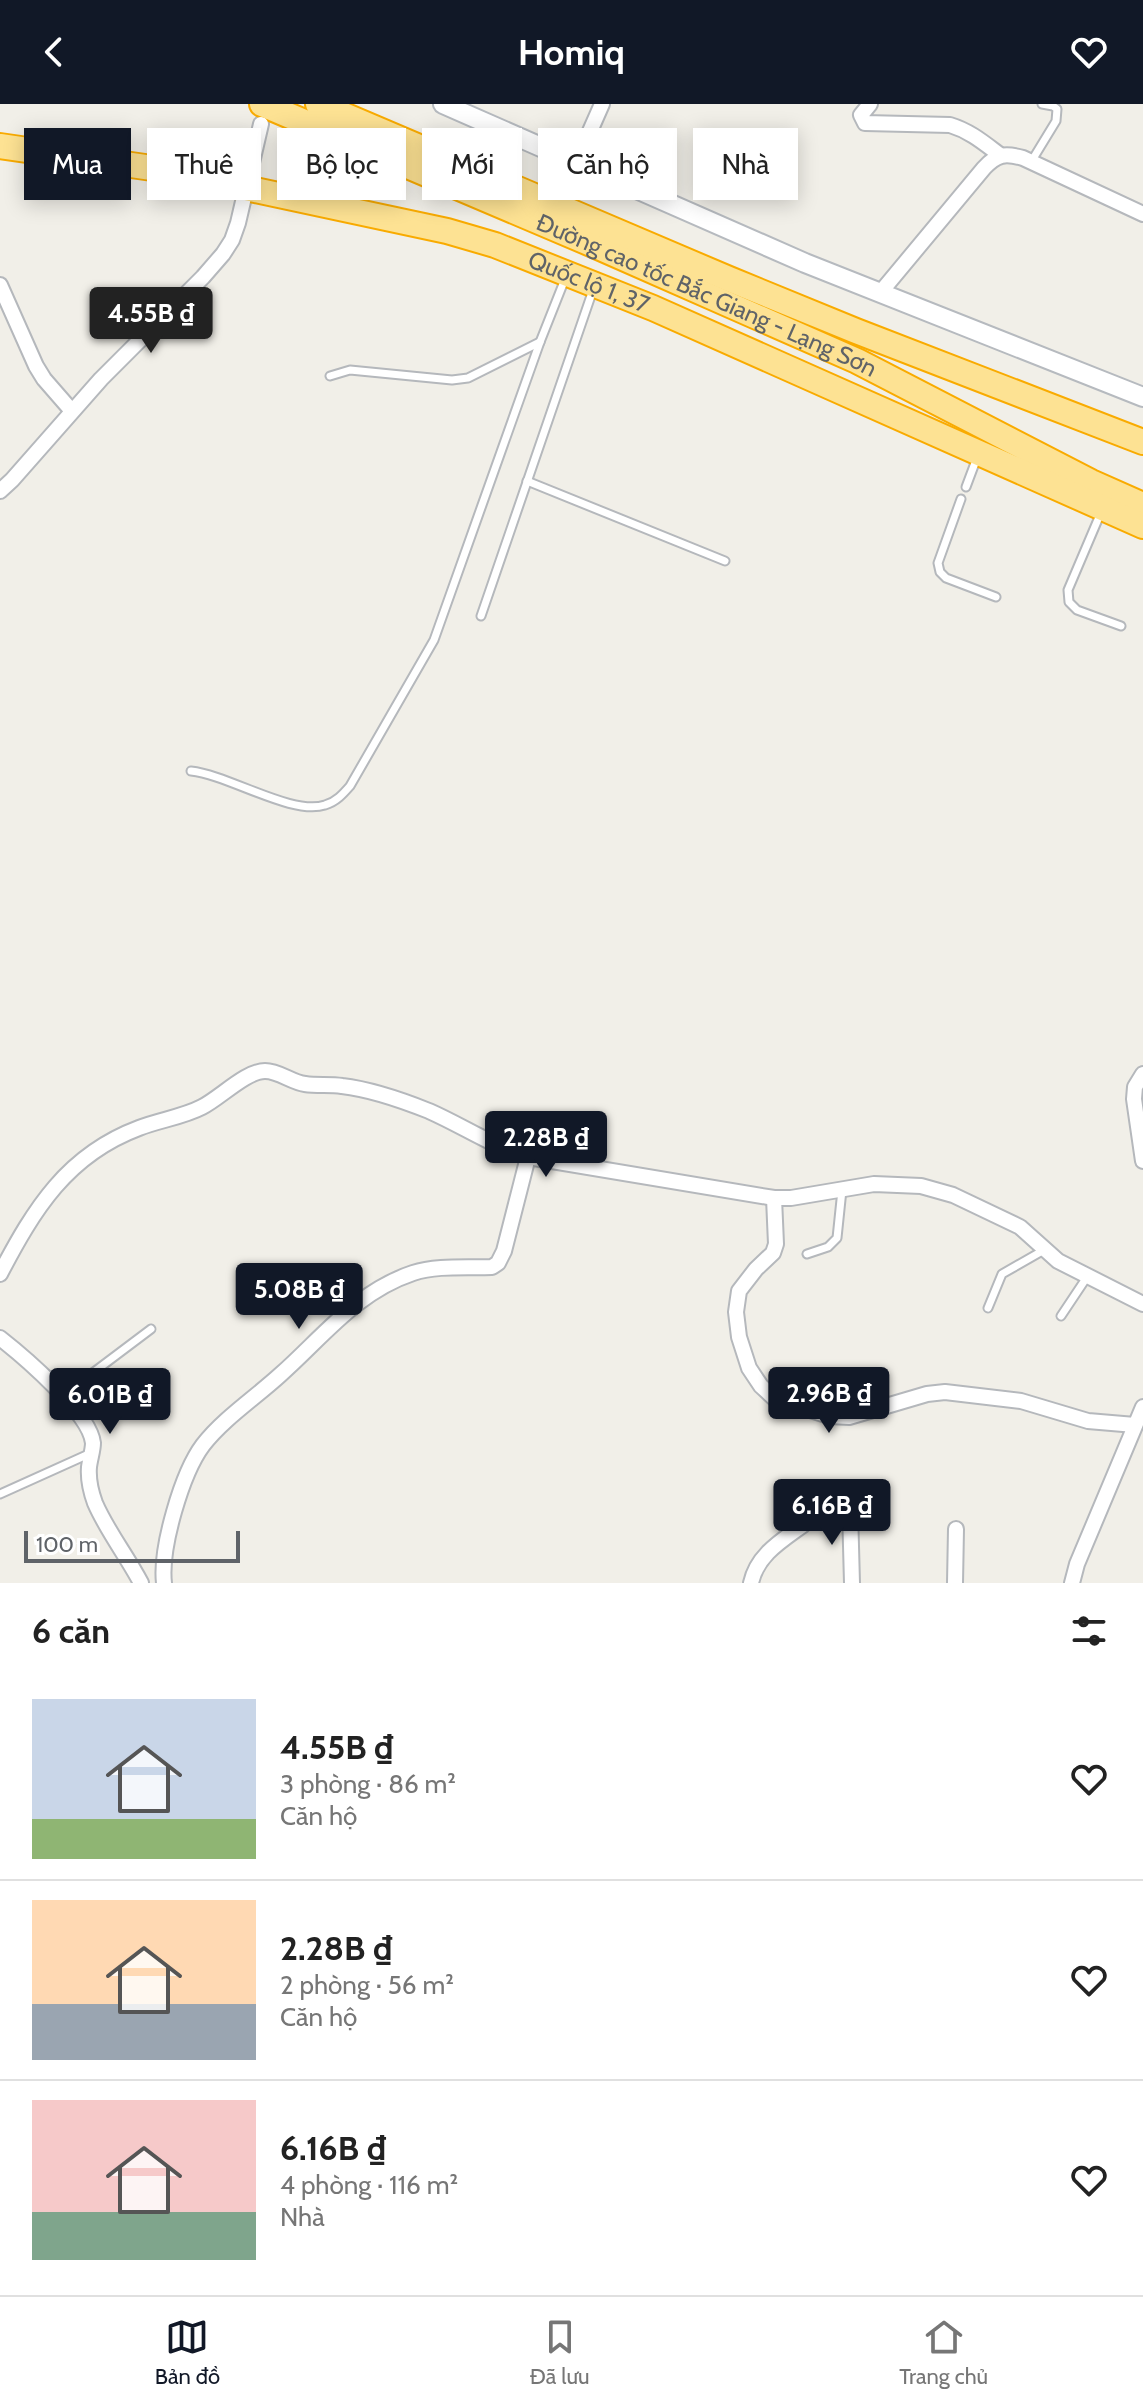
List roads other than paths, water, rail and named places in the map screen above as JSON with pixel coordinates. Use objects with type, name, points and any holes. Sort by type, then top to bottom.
[{"type":"highway","name":"Đường cao tốc Bắc Giang - Lạng Sơn","points":[[318,104],[785,302],[1143,442]]},
{"type":"highway","name":"Đường cao tốc Bắc Giang - Lạng Sơn","points":[[262,114],[596,246],[857,361],[1091,482],[1143,505]]},
{"type":"highway","name":"Quốc lộ 1, 37","points":[[0,146],[147,167]]},
{"type":"highway","name":"Quốc lộ 1, 37","points":[[261,190],[447,231],[495,245],[653,308],[1143,526]]},
{"type":"street","points":[[443,104],[538,146]]},
{"type":"street","points":[[591,128],[602,104]]},
{"type":"street","points":[[870,104],[861,115],[865,123],[950,125],[969,133],[1000,155]]},
{"type":"street","points":[[880,293],[984,168],[1000,155],[1007,154],[1031,162],[1143,214]]},
{"type":"street","points":[[0,491],[6,476],[223,254],[232,240],[243,200]]},
{"type":"street","points":[[661,200],[805,263],[1143,397]]},
{"type":"street","points":[[0,285],[36,366],[71,410]]},
{"type":"street","points":[[0,1274],[36,1210],[51,1190],[89,1155],[140,1127],[201,1107],[262,1070],[307,1084],[341,1085],[429,1111],[504,1150],[528,1157],[774,1198],[874,1184],[921,1186],[953,1195],[1020,1227],[1058,1261],[1143,1304]]},
{"type":"street","points":[[1143,1074],[1135,1087],[1143,1161]]},
{"type":"street","points":[[164,1583],[163,1564],[172,1521],[184,1481],[203,1446],[369,1293],[413,1273],[492,1267],[498,1263],[504,1251],[528,1157]]},
{"type":"street","points":[[774,1198],[776,1244],[773,1253],[739,1291],[736,1312],[739,1337],[749,1368],[775,1399],[829,1416],[849,1417],[927,1394],[945,1392],[1021,1401],[1088,1421],[1135,1425]]},
{"type":"street","points":[[0,1338],[27,1360],[73,1407],[89,1432],[93,1443],[89,1478],[95,1503],[141,1583]]},
{"type":"street","points":[[1072,1583],[1077,1564],[1143,1407]]},
{"type":"street","points":[[850,1509],[852,1583]]},
{"type":"street","points":[[751,1583],[753,1573],[768,1550],[803,1525]]},
{"type":"street","points":[[955,1583],[956,1529]]},
{"type":"lane","points":[[1031,162],[1056,121],[1057,109],[1042,104]]},
{"type":"lane","points":[[191,771],[234,782],[290,804],[310,807],[326,805],[340,797],[350,786],[434,640],[540,342],[568,273]]},
{"type":"lane","points":[[481,616],[595,285]]},
{"type":"lane","points":[[330,376],[350,370],[452,380],[468,378],[540,342]]},
{"type":"lane","points":[[966,487],[978,453]]},
{"type":"lane","points":[[527,481],[725,561]]},
{"type":"lane","points":[[961,499],[938,563],[940,572],[946,578],[996,597]]},
{"type":"lane","points":[[1103,508],[1068,590],[1069,602],[1077,610],[1121,626]]},
{"type":"lane","points":[[807,1254],[828,1247],[837,1238],[843,1188]]},
{"type":"lane","points":[[988,1308],[1002,1274],[1044,1250]]},
{"type":"lane","points":[[1061,1316],[1087,1277]]},
{"type":"lane","points":[[62,1396],[151,1329]]},
{"type":"lane","points":[[0,1494],[91,1453]]}]
